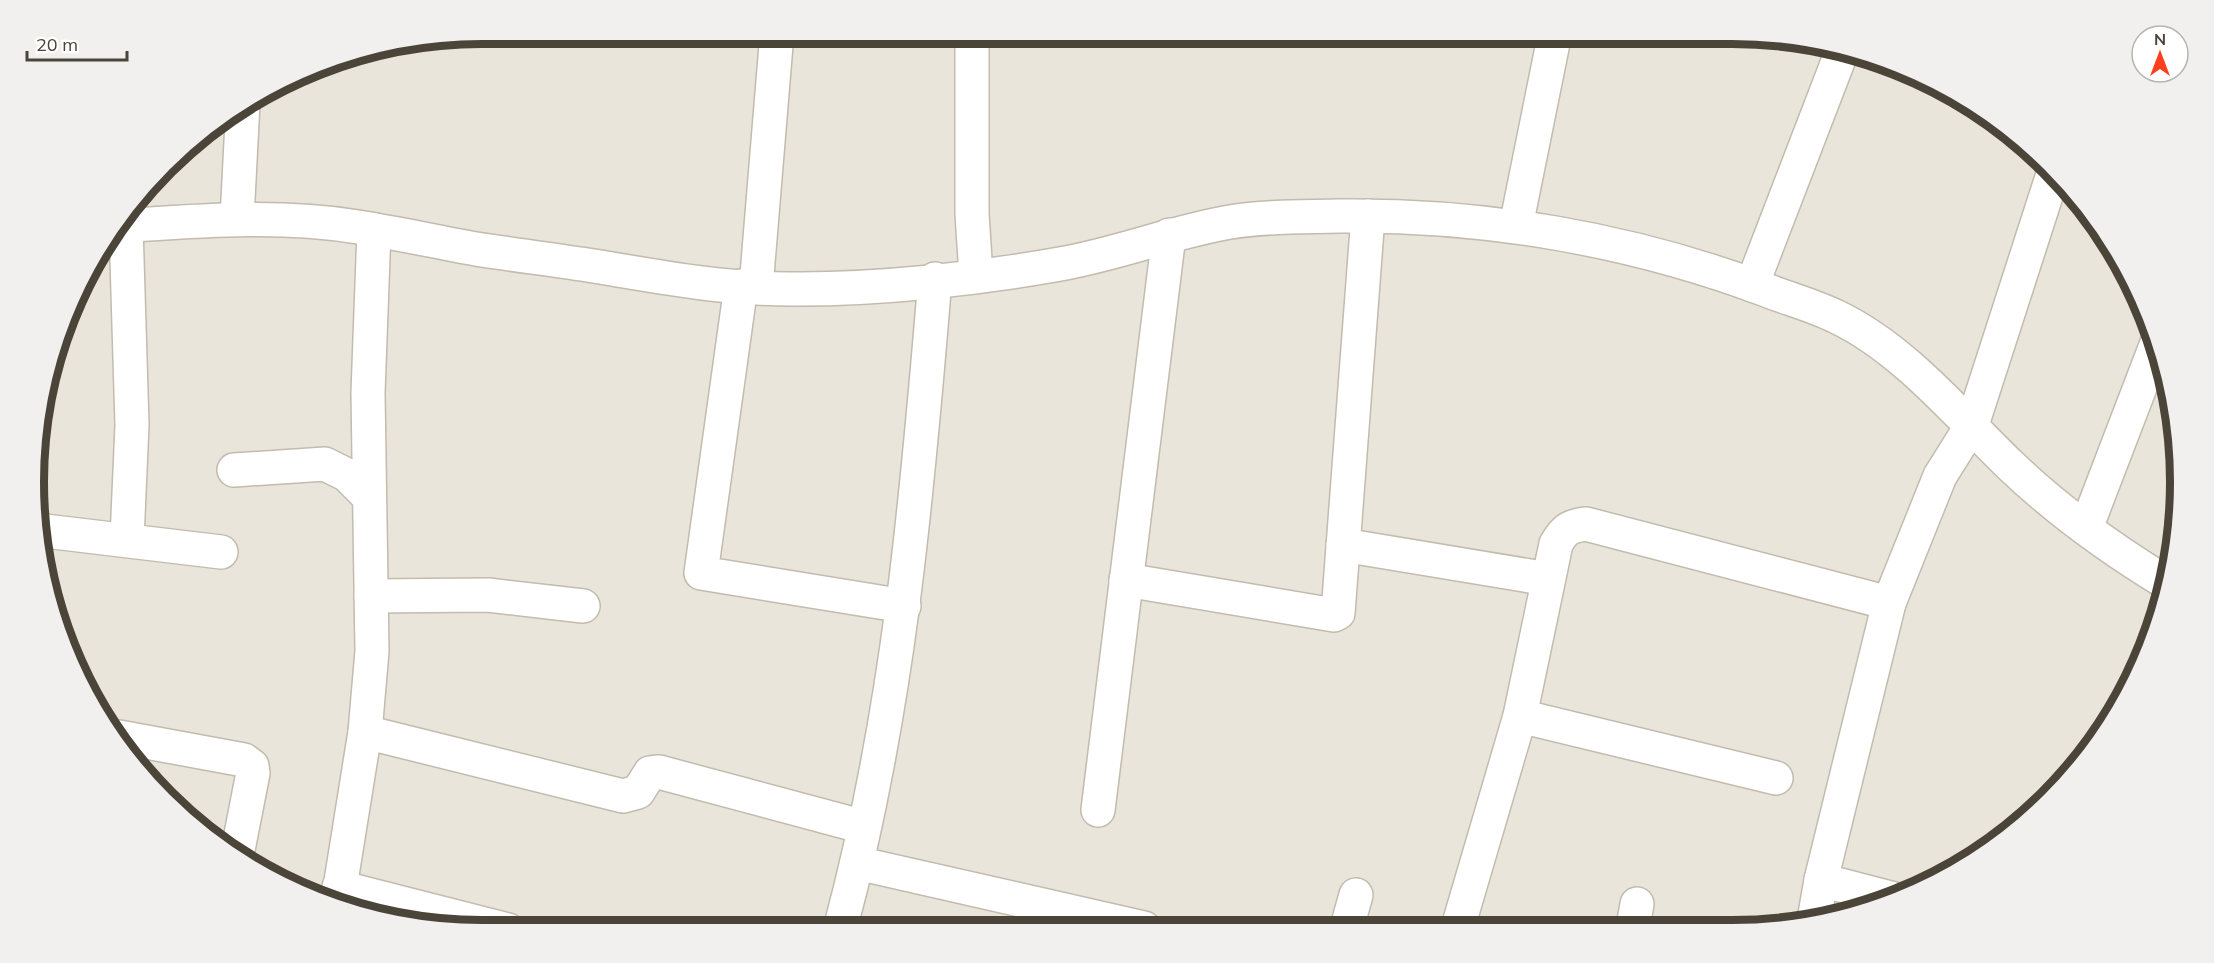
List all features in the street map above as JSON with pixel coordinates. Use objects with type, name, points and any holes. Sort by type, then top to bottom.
[{"type":"street","points":[[776,44],[748,287],[701,573],[904,606]]},
{"type":"street","points":[[972,44],[972,214],[976,275]]},
{"type":"street","points":[[1516,226],[1553,44]]},
{"type":"street","points":[[1752,285],[1840,57]]},
{"type":"street","points":[[237,219],[242,114]]},
{"type":"street","points":[[1815,911],[1821,880],[1889,603],[1940,476],[1972,425],[2051,181]]},
{"type":"street","points":[[1126,580],[1334,615],[1338,613],[1368,216]]},
{"type":"street","points":[[126,226],[237,219],[282,220],[374,230],[687,282],[787,289],[855,287],[976,275],[1065,263],[1169,235],[1234,221],[1368,216],[1450,219],[1516,226],[1689,263],[1837,317],[1875,339],[1972,425],[2010,465],[2086,528],[2160,578]]},
{"type":"street","points":[[338,895],[365,732],[372,651],[368,496],[374,230]]},
{"type":"street","points":[[122,231],[132,425],[127,539]]},
{"type":"street","points":[[1098,810],[1169,235]]},
{"type":"street","points":[[842,920],[857,863],[885,726],[904,606],[916,514],[935,279]]},
{"type":"street","points":[[2086,528],[2152,357]]},
{"type":"street","points":[[234,470],[325,464],[347,475],[368,496]]},
{"type":"street","points":[[1460,920],[1520,717],[1556,544],[1563,532],[1573,525],[1586,524],[1889,603]]},
{"type":"street","points":[[46,531],[221,552]]},
{"type":"street","points":[[1343,545],[1548,579]]},
{"type":"street","points":[[371,596],[488,595],[583,606]]},
{"type":"street","points":[[1520,717],[1776,778]]},
{"type":"street","points":[[365,732],[623,796],[638,792],[650,773],[659,772],[864,827]]},
{"type":"street","points":[[127,738],[244,760],[252,766],[253,773],[239,846]]},
{"type":"street","points":[[857,863],[1109,920]]},
{"type":"street","points":[[1821,880],[1878,894]]},
{"type":"street","points":[[1349,920],[1356,895]]},
{"type":"street","points":[[352,900],[449,919]]},
{"type":"shaded area","points":[[453,44],[1761,44],[1846,58],[1926,89],[1952,102],[1999,134],[2021,152],[2062,193],[2097,238],[2112,263],[2137,314],[2147,341],[2156,368],[2167,424],[2170,453],[2170,510],[2156,595],[2137,649],[2097,725],[2062,770],[2021,811],[1976,846],[1952,861],[1900,886],[1846,905],[1790,916],[1732,920],[482,920],[424,916],[368,905],[314,886],[262,861],[238,846],[193,811],[172,791],[152,770],[117,725],[77,649],[58,595],[44,510],[44,453],[58,368],[77,314],[102,262],[117,238],[152,193],[172,172],[193,152],[238,117],[262,102],[314,77],[368,58]]}]
